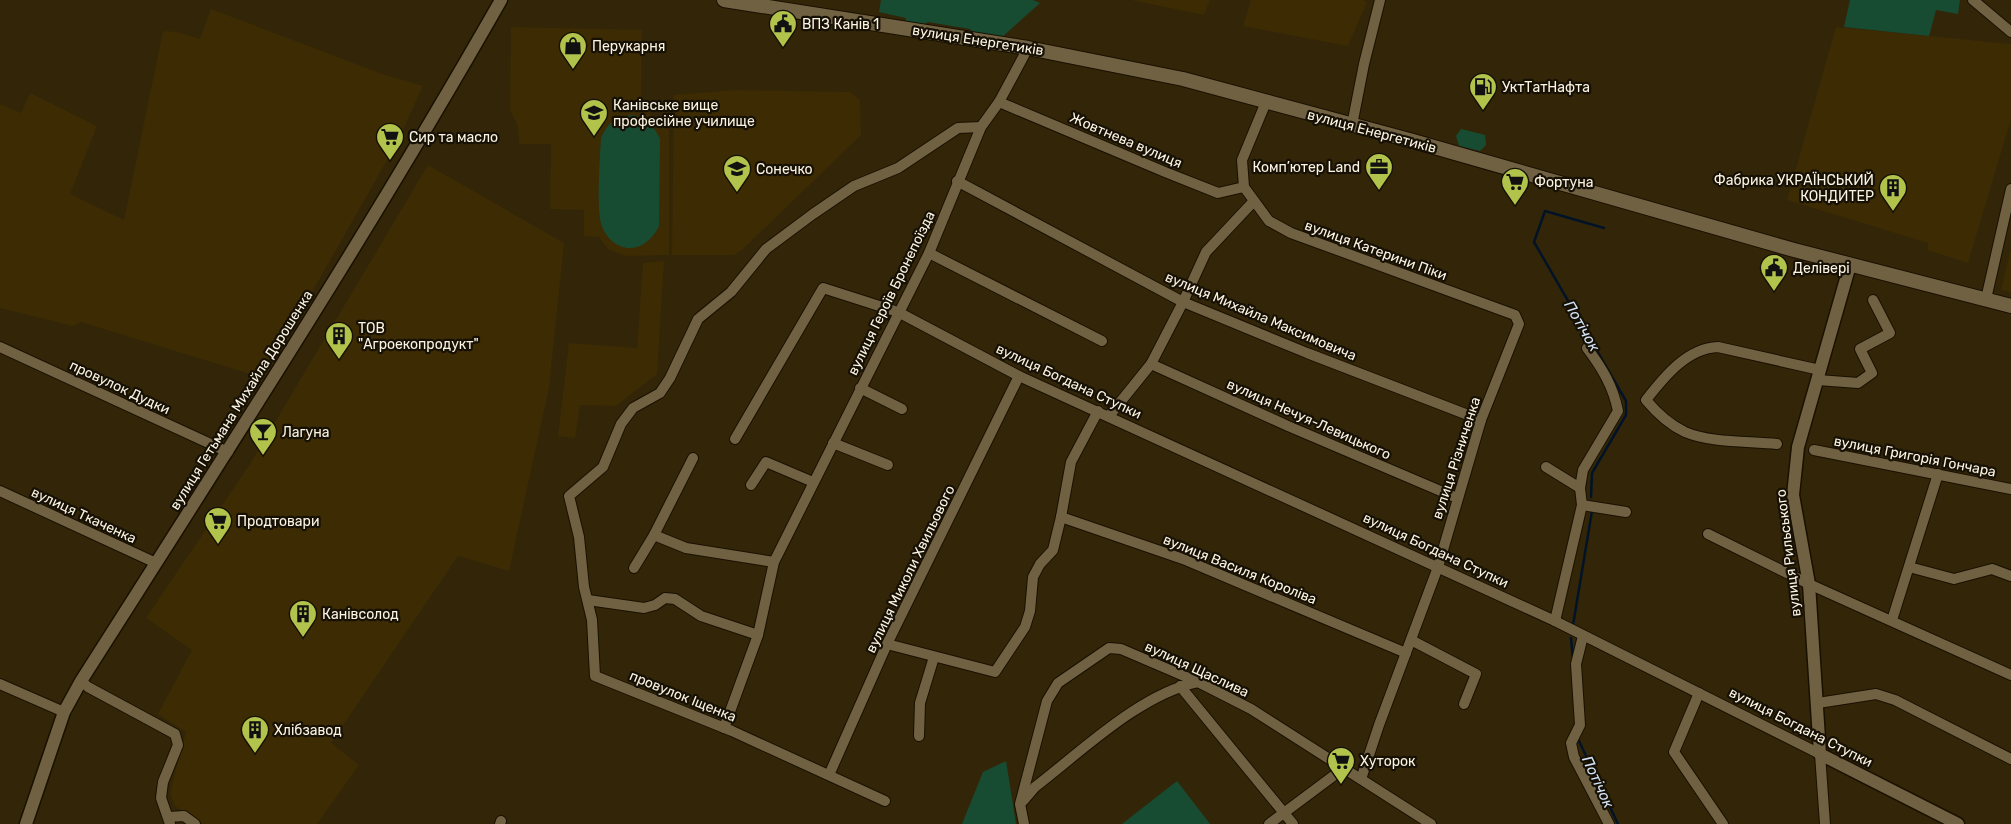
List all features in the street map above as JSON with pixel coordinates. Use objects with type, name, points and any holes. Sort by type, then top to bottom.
[{"type":"main road","name":"вулиця Енергетиків","points":[[724,0],[1028,48],[1183,79],[1850,264],[2011,306]]},
{"type":"street","name":"вулиця Гетьмана Михайла Дорошенка","points":[[26,824],[64,712],[81,681],[228,452],[354,247],[501,0]]},
{"type":"street","points":[[1352,125],[1364,64],[1380,0]]},
{"type":"street","points":[[1974,0],[2011,32]]},
{"type":"street","name":"вулиця Героїв Бронепоїзда","points":[[724,728],[758,635],[774,562],[929,253],[981,127],[1000,102],[1028,48]]},
{"type":"street","name":"Жовтнева вулиця","points":[[1000,102],[1165,172],[1218,192],[1244,187]]},
{"type":"street","points":[[1244,187],[1242,160],[1266,102]]},
{"type":"street","name":"провулок Іщенка","points":[[885,801],[724,728],[595,676],[592,620],[584,587],[579,537],[569,496],[603,467],[621,424],[633,408],[660,393],[670,378],[698,319],[730,292],[766,249],[812,214],[854,186],[898,168],[958,128],[981,127]]},
{"type":"street","name":"вулиця Михайла Максимовича","points":[[957,182],[1184,302],[1307,353],[1481,420]]},
{"type":"street","name":"вулиця Катерини Піки","points":[[1244,187],[1253,202],[1269,221],[1291,233],[1515,315]]},
{"type":"street","points":[[1986,299],[2011,190]]},
{"type":"street","points":[[1109,416],[1151,364],[1184,302],[1206,252],[1253,202]]},
{"type":"street","points":[[929,253],[1102,341]]},
{"type":"street","name":"вулиця Рильського","points":[[1820,754],[1809,584],[1793,495],[1798,447],[1850,264]]},
{"type":"street","name":"вулиця Богдана Ступки","points":[[735,439],[823,288],[898,312],[1019,376],[1555,621],[1958,824]]},
{"type":"street","points":[[1777,444],[1709,438],[1685,432],[1657,413],[1646,400],[1668,372],[1707,347],[1718,347],[1819,375],[1858,383],[1872,373],[1860,349],[1890,334],[1873,300]]},
{"type":"street","name":"вулиця Різниченка","points":[[1361,779],[1379,725],[1438,567],[1481,420],[1518,324],[1515,315]]},
{"type":"street","name":"провулок Дудки","points":[[0,347],[228,452]]},
{"type":"street","points":[[1555,621],[1582,505],[1580,488],[1583,470],[1618,411],[1614,393],[1603,370],[1587,348]]},
{"type":"street","name":"вулиця Нечуя-Левицького","points":[[1151,364],[1288,426],[1457,498]]},
{"type":"street","name":"вулиця Миколи Хвильового","points":[[829,775],[887,644],[1019,376]]},
{"type":"street","name":"вулиця Героїв Бронепоїзда","points":[[860,388],[902,409]]},
{"type":"street","points":[[887,644],[995,672],[1025,627],[1030,611],[1034,577],[1040,564],[1052,550],[1061,517],[1071,462],[1098,412]]},
{"type":"street","points":[[833,443],[888,465]]},
{"type":"street","name":"вулиця Григорія Гончара","points":[[1814,450],[2011,489]]},
{"type":"street","points":[[634,568],[654,535],[693,458]]},
{"type":"street","points":[[751,485],[766,462],[814,482]]},
{"type":"street","points":[[1546,467],[1580,488]]},
{"type":"street","points":[[1892,620],[1910,568],[1938,474]]},
{"type":"street","name":"вулиця Ткаченка","points":[[0,491],[156,563]]},
{"type":"street","points":[[1582,505],[1626,512]]},
{"type":"street","name":"вулиця Василя Короліва","points":[[1061,517],[1183,559],[1406,653]]},
{"type":"street","points":[[1708,534],[1809,584],[2011,675]]},
{"type":"street","points":[[654,535],[686,548],[774,562]]},
{"type":"street","points":[[1910,568],[1954,579],[1992,569],[2011,576]]},
{"type":"street","points":[[588,600],[644,608],[655,605],[665,598],[675,599],[701,616],[758,635]]},
{"type":"street","points":[[1584,636],[1576,664],[1580,725],[1570,743],[1574,757],[1609,824]]},
{"type":"street","points":[[1411,640],[1476,674],[1464,704]]},
{"type":"street","name":"вулиця Щаслива","points":[[1020,804],[1047,700],[1058,683],[1109,648],[1121,649],[1198,682],[1251,709],[1431,824]]},
{"type":"street","points":[[919,736],[920,703],[934,657]]},
{"type":"street","points":[[81,681],[88,687],[175,734],[178,746],[163,782],[161,798],[169,821],[184,816],[195,824]]},
{"type":"street","points":[[1024,824],[1020,804],[1035,787],[1136,709],[1180,686],[1198,682]]},
{"type":"street","points":[[0,684],[64,712]]},
{"type":"street","points":[[1180,686],[1294,824]]},
{"type":"street","points":[[1699,693],[1674,752],[1723,824]]},
{"type":"street","points":[[1818,703],[1876,694],[1895,700],[2011,759]]},
{"type":"street","points":[[1820,754],[1825,824]]},
{"type":"street","points":[[1269,824],[1344,768]]},
{"type":"shaded area","points":[[1131,0],[1210,0],[1204,15]]},
{"type":"shaded area","points":[[1251,0],[1363,0],[1367,2],[1348,46],[1243,26]]},
{"type":"shaded area","points":[[211,9],[385,75],[423,86],[397,143],[263,378],[81,322],[73,326],[0,308],[0,104],[21,113],[30,93],[97,126],[70,194],[124,220],[163,31],[177,32],[200,39]]},
{"type":"shaded area","name":"Канівське вище професійне училище","points":[[511,27],[642,30],[641,105],[669,130],[669,255],[625,256],[608,249],[599,237],[584,236],[584,210],[550,209],[551,144],[519,144],[518,127],[510,109]]},
{"type":"shaded area","points":[[1836,27],[2011,44],[2011,119],[1968,263],[1927,250],[1928,243],[1787,200]]},
{"type":"shaded area","name":"Сонечко","points":[[735,90],[850,92],[860,100],[861,135],[741,251],[734,255],[672,255],[674,95]]},
{"type":"shaded area","points":[[428,165],[564,243],[549,388],[509,571],[458,556],[331,743],[359,765],[317,824],[203,824],[175,806],[170,793],[186,732],[158,714],[192,650],[146,618],[250,464]]},
{"type":"shaded area","points":[[2011,249],[2011,292],[2001,290]]},
{"type":"shaded area","points":[[664,261],[657,374],[616,406],[580,405],[575,438],[558,436],[569,343],[637,348],[643,263]]},
{"type":"green space","points":[[881,0],[1033,0],[1040,3],[1001,38],[974,34],[970,29],[928,22],[921,26],[906,23],[906,18],[879,12]]},
{"type":"green space","points":[[1850,0],[1960,0],[1958,14],[1936,10],[1929,36],[1844,27]]},
{"type":"green space","points":[[634,115],[650,124],[660,139],[659,226],[647,242],[635,248],[625,248],[609,238],[600,219],[601,138],[614,121],[622,117]]},
{"type":"green space","points":[[1461,129],[1485,135],[1486,145],[1480,151],[1459,146],[1456,136]]},
{"type":"green space","points":[[1006,761],[1016,824],[962,824],[983,772]]},
{"type":"green space","points":[[1177,781],[1210,824],[1122,824]]},
{"type":"waterway","name":"Потічок","points":[[1591,497],[1592,473],[1626,415],[1626,401],[1534,242],[1545,211],[1604,228]]},
{"type":"waterway","name":"Потічок","points":[[1573,625],[1592,511]]},
{"type":"waterway","name":"Потічок","points":[[1571,638],[1573,660]]},
{"type":"waterway","name":"Потічок","points":[[1579,741],[1618,824]]},
{"type":"place","name":"ВПЗ Канів 1","points":[[783,48]]},
{"type":"place","name":"Перукарня","points":[[573,70]]},
{"type":"place","name":"УктТатНафта","points":[[1483,111]]},
{"type":"place","name":"Канівське вище професійне училище","points":[[594,137]]},
{"type":"place","name":"Сир та масло","points":[[390,161]]},
{"type":"place","name":"Комп’ютер Land","points":[[1379,191]]},
{"type":"place","name":"Сонечко","points":[[737,193]]},
{"type":"place","name":"Фортуна","points":[[1515,206]]},
{"type":"place","name":"Фабрика УКРАЇНСЬКИЙ КОНДИТЕР","points":[[1893,212]]},
{"type":"place","name":"Делівері","points":[[1774,292]]},
{"type":"place","name":"ТОВ \"Агроекопродукт\"","points":[[339,360]]},
{"type":"place","name":"Лагуна","points":[[263,456]]},
{"type":"place","name":"Продтовари","points":[[218,545]]},
{"type":"place","name":"Канівсолод","points":[[303,638]]},
{"type":"place","name":"Хлібзавод","points":[[255,754]]},
{"type":"place","name":"Хуторок","points":[[1341,785]]}]
